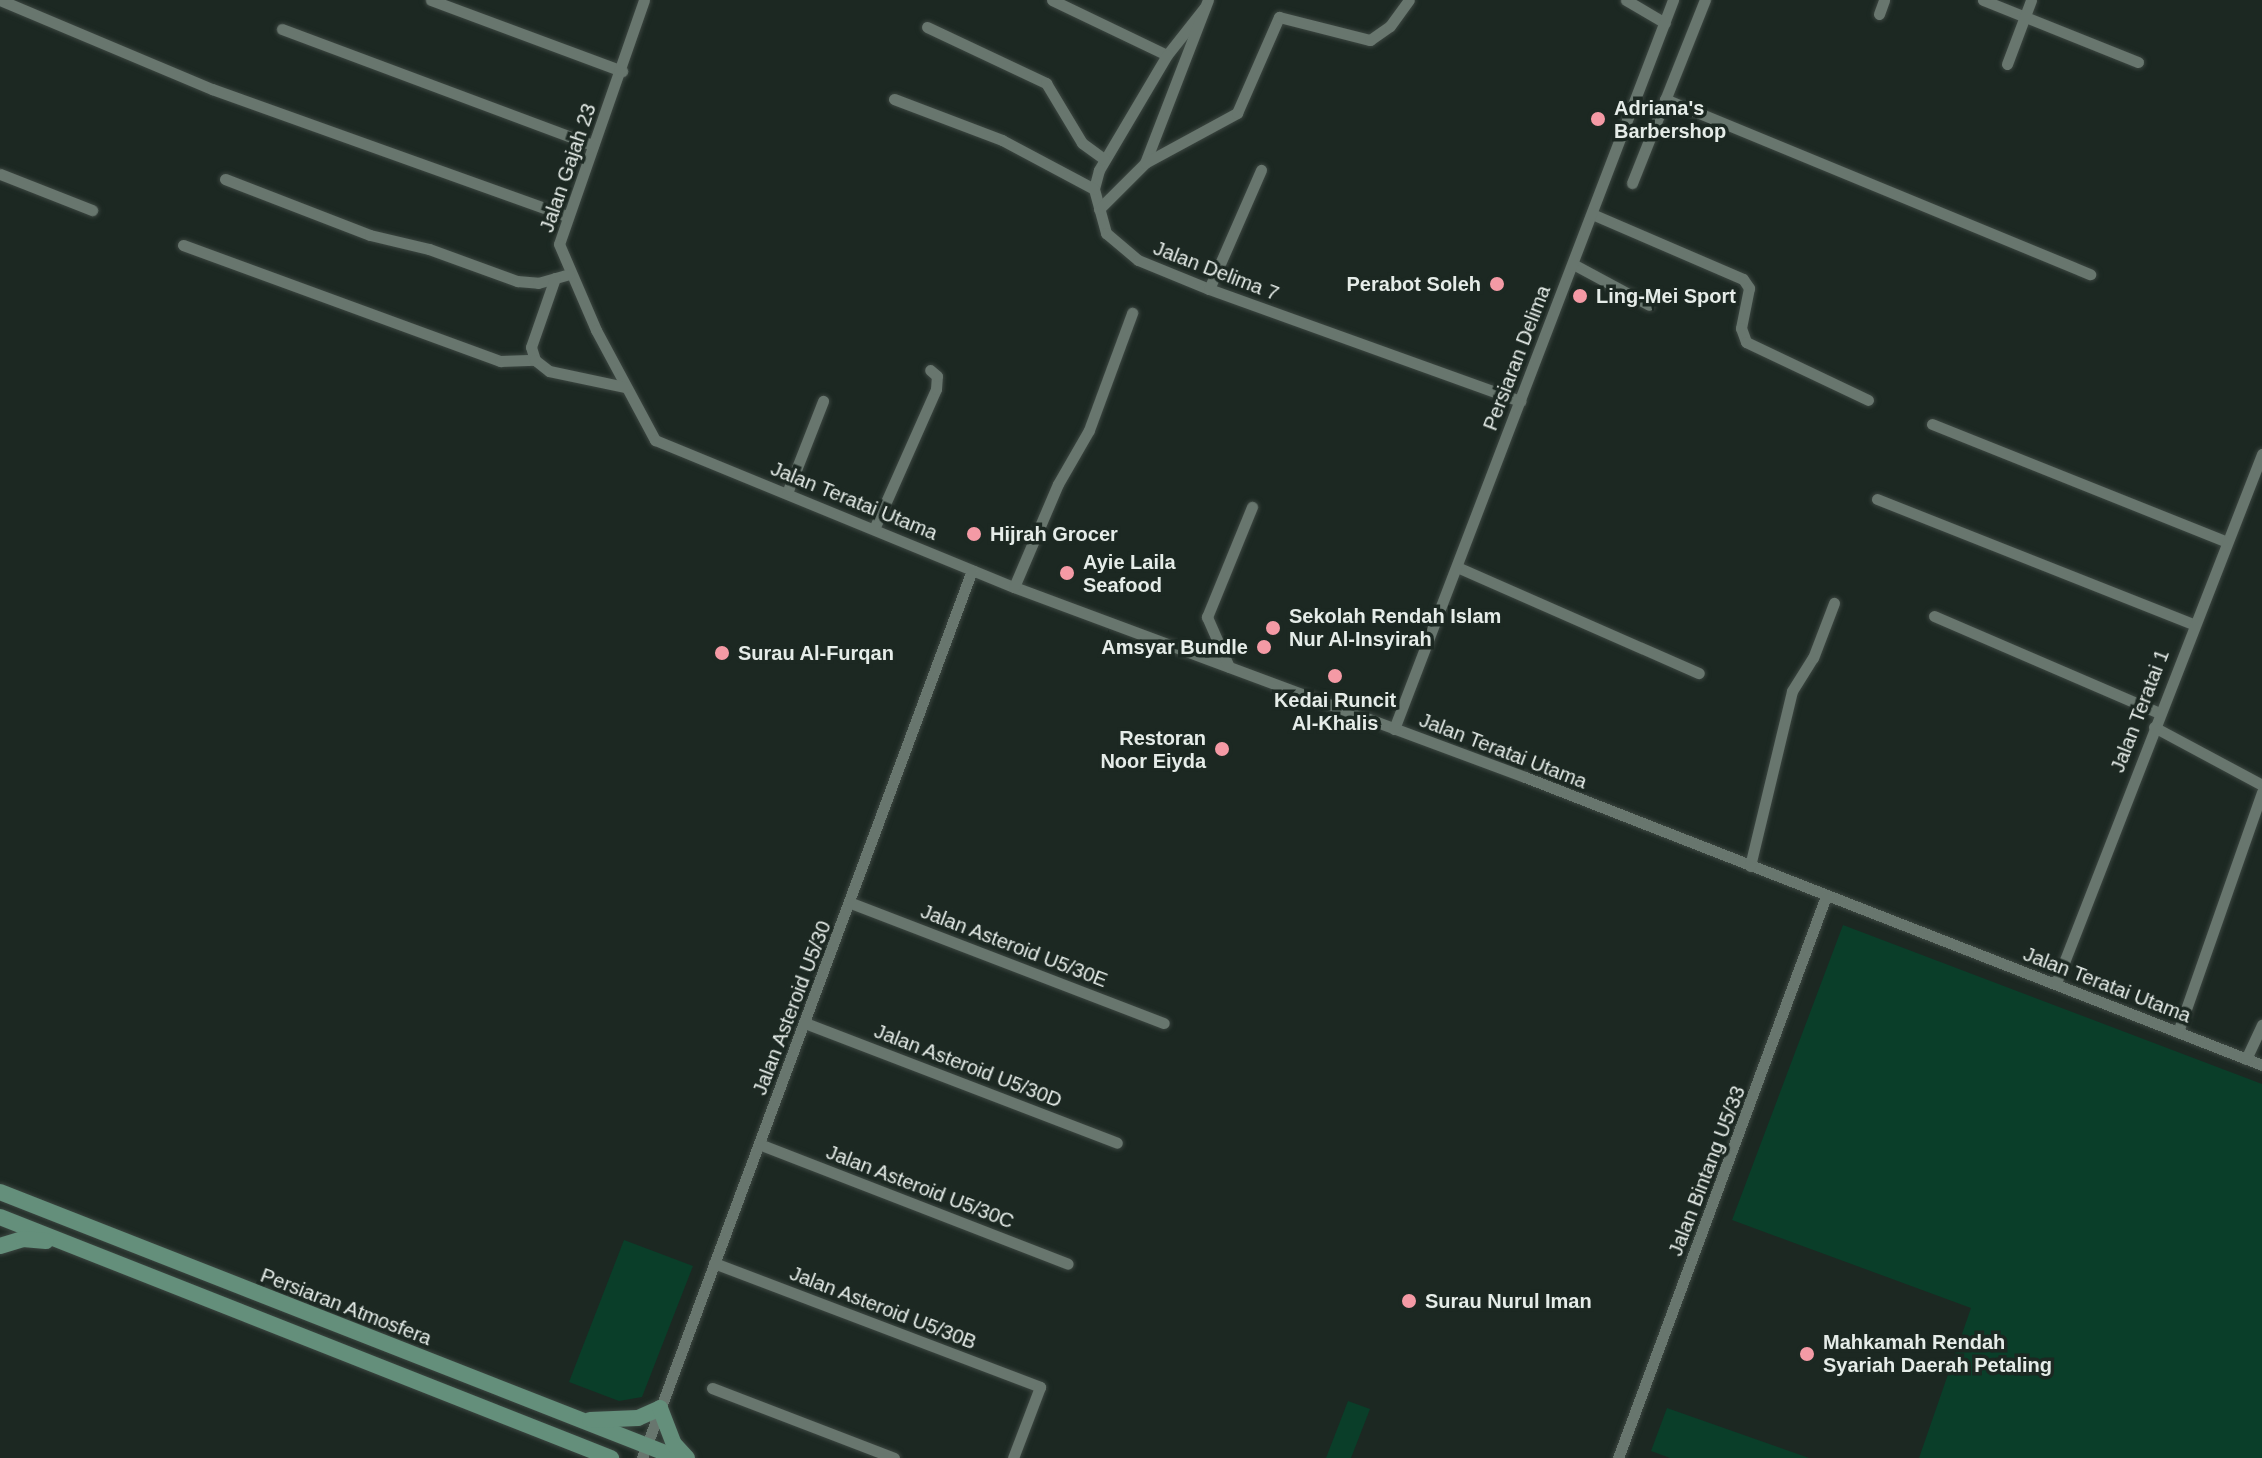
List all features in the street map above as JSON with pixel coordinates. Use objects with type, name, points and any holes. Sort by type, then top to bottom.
[{"type":"street","points":[[0,0],[212,89],[566,216]]},
{"type":"street","points":[[431,0],[622,71]]},
{"type":"street","name":"Jalan Gajah 23","points":[[644,0],[622,71],[566,216],[559,244],[569,274],[655,440],[686,454]]},
{"type":"street","points":[[1052,0],[1167,55]]},
{"type":"street","points":[[1099,209],[1145,163],[1237,113],[1279,17],[1370,40],[1390,26],[1409,0]]},
{"type":"street","points":[[1626,0],[1665,23]]},
{"type":"street","name":"Persiaran Delima","points":[[1394,729],[1673,0]]},
{"type":"street","points":[[1632,183],[1705,0]]},
{"type":"street","points":[[1879,14],[1884,0]]},
{"type":"street","points":[[1983,0],[2138,62]]},
{"type":"street","points":[[2007,64],[2031,0]]},
{"type":"street","points":[[894,99],[1002,140],[1094,189],[1104,159],[1167,55],[1206,4]]},
{"type":"street","points":[[1145,163],[1206,4]]},
{"type":"street","points":[[927,27],[1046,83],[1054,90],[1082,143],[1104,159]]},
{"type":"street","points":[[282,29],[593,145]]},
{"type":"street","points":[[1665,99],[2090,274]]},
{"type":"street","points":[[1209,289],[1261,170]]},
{"type":"street","points":[[0,174],[92,210]]},
{"type":"street","points":[[225,179],[370,235],[429,249],[517,281],[569,274]]},
{"type":"street","name":"Jalan Delima 7","points":[[1094,189],[1106,233],[1119,247],[1209,289],[1520,401]]},
{"type":"street","points":[[1592,214],[1743,279],[1749,288],[1741,328],[1746,342],[1868,400]]},
{"type":"street","points":[[183,245],[500,361],[535,360]]},
{"type":"street","points":[[1573,264],[1649,305]]},
{"type":"street","points":[[555,278],[531,347],[535,360],[549,371],[625,387]]},
{"type":"street","points":[[1014,587],[1058,484],[1089,430],[1132,313]]},
{"type":"street","points":[[874,529],[936,389],[937,376],[930,370]]},
{"type":"street","points":[[787,493],[823,401]]},
{"type":"street","points":[[1932,424],[2225,541]]},
{"type":"street","name":"Jalan Teratai Utama","points":[[686,454],[1014,587],[1394,729],[2262,1065]]},
{"type":"street","name":"Jalan Teratai 1","points":[[2056,983],[2225,541],[2262,454]]},
{"type":"street","points":[[1877,499],[2193,624]]},
{"type":"street","points":[[1229,667],[1207,617],[1252,507]]},
{"type":"street","points":[[1457,567],[1699,673]]},
{"type":"street","name":"Jalan Asteroid U5/30","points":[[644,1452],[851,903],[972,570]]},
{"type":"street","points":[[1750,866],[1792,691],[1813,658],[1834,603]]},
{"type":"street","points":[[1934,616],[2159,713]]},
{"type":"street","points":[[2154,727],[2262,785]]},
{"type":"street","points":[[2178,1032],[2262,792]]},
{"type":"street","name":"Jalan Bintang U5/33","points":[[1618,1458],[1826,896]]},
{"type":"street","name":"Jalan Asteroid U5/30E","points":[[851,903],[1164,1023]]},
{"type":"street","name":"Jalan Asteroid U5/30D","points":[[805,1023],[1117,1143]]},
{"type":"street","points":[[2246,1059],[2262,1024]]},
{"type":"street","name":"Jalan Asteroid U5/30C","points":[[759,1144],[1068,1264]]},
{"type":"street","name":"Persiaran Atmosfera","points":[[0,1192],[581,1420],[644,1452],[678,1458]]},
{"type":"street","points":[[0,1217],[611,1458]]},
{"type":"street","points":[[0,1246],[23,1239],[60,1242]]},
{"type":"street","name":"Jalan Asteroid U5/30B","points":[[714,1263],[1040,1387],[1013,1458]]},
{"type":"street","points":[[712,1388],[894,1458]]},
{"type":"street","points":[[581,1420],[638,1418],[660,1408],[674,1444],[687,1458]]},
{"type":"green space","points":[[1843,925],[2262,1084],[2262,1458],[1919,1458],[1971,1308],[1732,1220]]},
{"type":"green space","points":[[624,1240],[693,1266],[642,1397],[619,1401],[569,1382]]},
{"type":"green space","points":[[1348,1401],[1370,1409],[1351,1458],[1326,1458]]},
{"type":"green space","points":[[1667,1408],[1809,1458],[1670,1458],[1651,1451]]},
{"type":"place","name":"Adriana's Barbershop","points":[[1598,119]]},
{"type":"place","name":"Perabot Soleh","points":[[1497,284]]},
{"type":"place","name":"Ling-Mei Sport","points":[[1580,296]]},
{"type":"place","name":"Hijrah Grocer","points":[[974,534]]},
{"type":"place","name":"Ayie Laila Seafood","points":[[1067,573]]},
{"type":"place","name":"Sekolah Rendah Islam Nur Al-Insyirah","points":[[1273,628]]},
{"type":"place","name":"Amsyar Bundle","points":[[1264,647]]},
{"type":"place","name":"Surau Al-Furqan","points":[[722,653]]},
{"type":"place","name":"Kedai Runcit Al-Khalis","points":[[1335,676]]},
{"type":"place","name":"Restoran Noor Eiyda","points":[[1222,749]]},
{"type":"place","name":"Surau Nurul Iman","points":[[1409,1301]]},
{"type":"place","name":"Mahkamah Rendah Syariah Daerah Petaling","points":[[1807,1354]]}]
